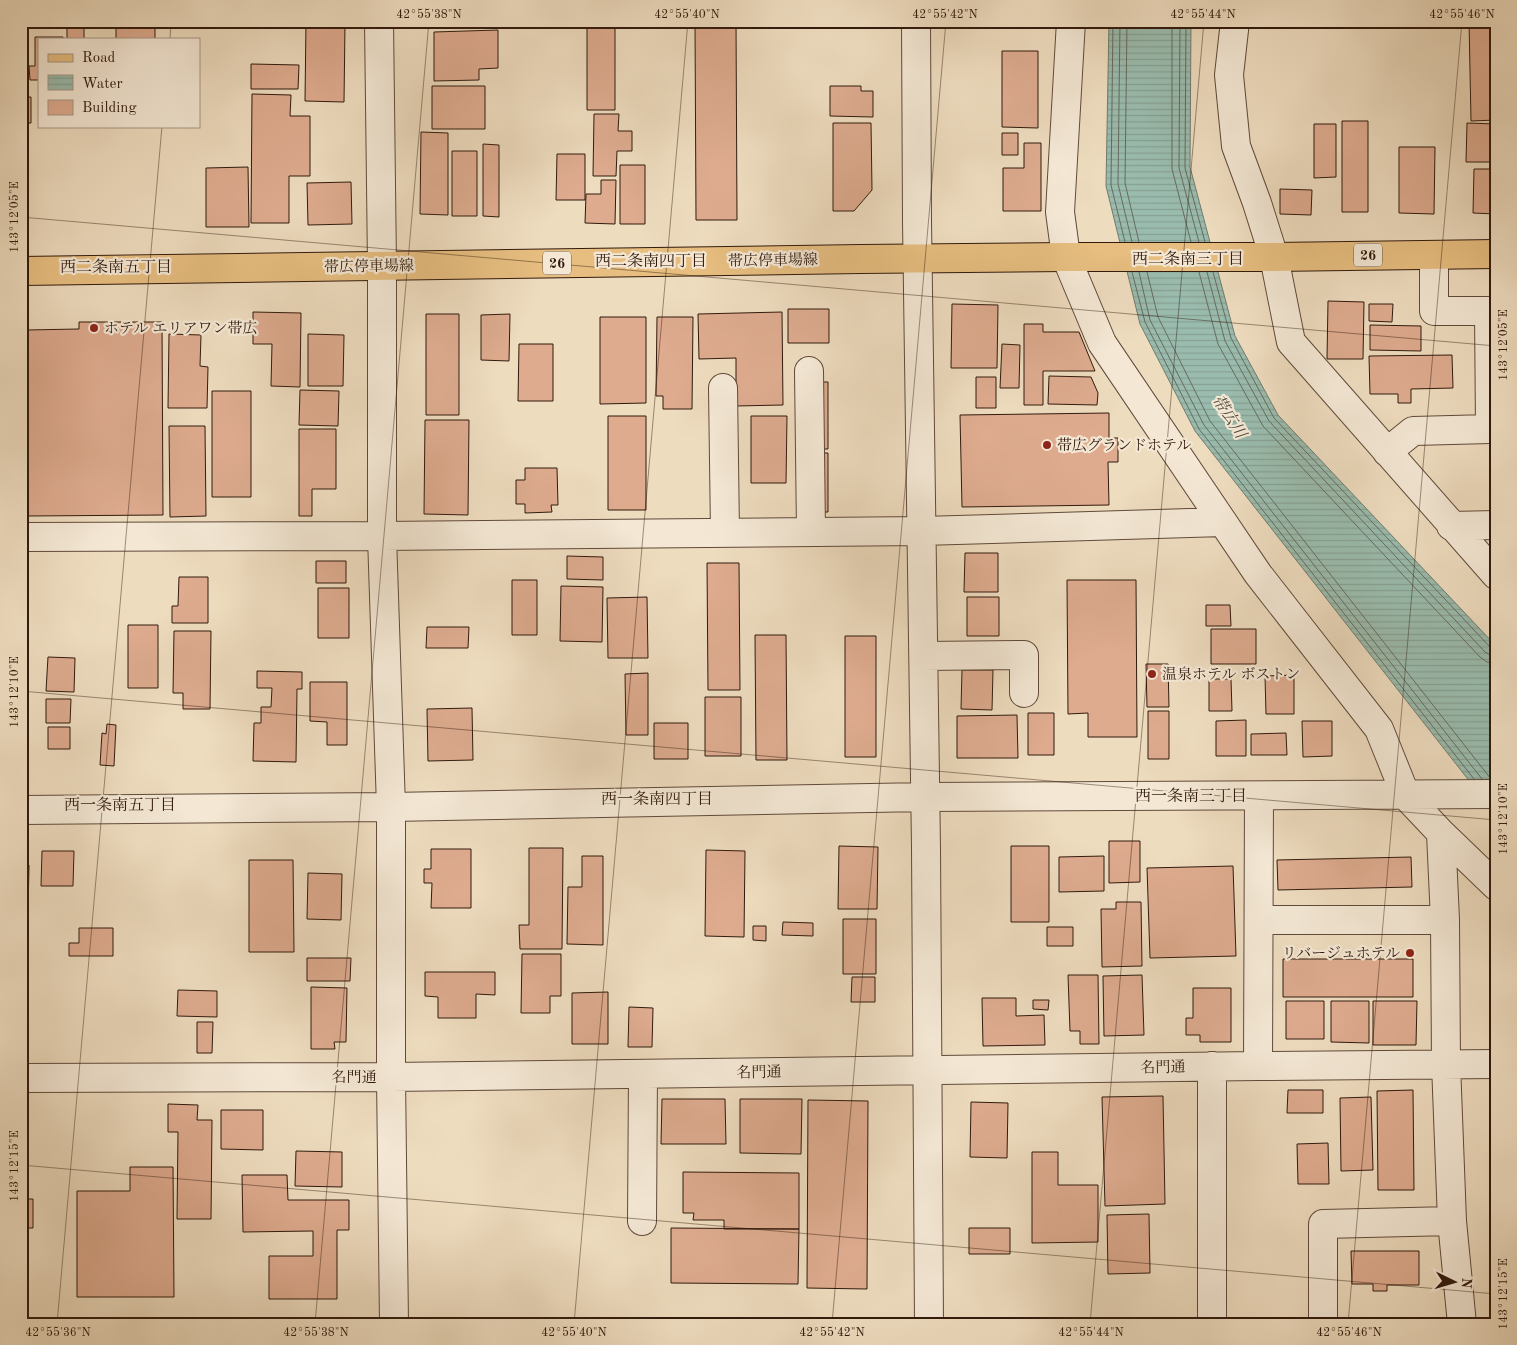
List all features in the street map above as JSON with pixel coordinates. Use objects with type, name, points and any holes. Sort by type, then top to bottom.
[{"type":"main road","name":"帯広停車場線","points":[[21,271],[1079,257],[1496,254]]},
{"type":"street","points":[[379,21],[382,266],[382,536],[391,807],[391,1077],[394,1324]]},
{"type":"street","points":[[916,21],[917,259],[924,656],[926,1070],[930,1324]]},
{"type":"street","points":[[1071,21],[1060,212],[1079,257],[1102,343],[1258,574],[1378,729],[1406,796],[1440,833],[1496,886]]},
{"type":"street","points":[[1236,21],[1228,75],[1236,146],[1274,257],[1291,342],[1496,576]]},
{"type":"street","points":[[1387,452],[1413,431],[1490,429],[1492,311],[1434,311],[1434,255]]},
{"type":"street","points":[[810,371],[811,532]]},
{"type":"street","points":[[723,388],[725,533]]},
{"type":"street","points":[[21,537],[922,531],[1223,522]]},
{"type":"street","points":[[1451,526],[1496,525]]},
{"type":"street","points":[[924,656],[1024,655],[1024,693]]},
{"type":"street","points":[[21,810],[391,807],[925,797],[1406,796],[1496,794]]},
{"type":"street","points":[[1258,1066],[1259,796]]},
{"type":"street","points":[[1440,833],[1445,920],[1446,1064],[1452,1221],[1462,1324]]},
{"type":"street","points":[[1259,920],[1445,920]]},
{"type":"street","name":"名門通","points":[[21,1078],[391,1077],[1496,1064]]},
{"type":"street","points":[[1212,1066],[1212,1324]]},
{"type":"street","points":[[642,1221],[643,1074]]},
{"type":"street","points":[[1323,1324],[1323,1224],[1452,1221]]},
{"type":"water","name":"帯広川","points":[[1109,21],[1191,21],[1190,167],[1235,336],[1278,415],[1496,646],[1496,815],[1195,431],[1140,324],[1106,186]]},
{"type":"building","points":[[116,21],[155,21],[155,38],[116,38]]},
{"type":"building","points":[[587,21],[615,21],[615,110],[587,110]]},
{"type":"building","points":[[736,21],[737,220],[696,220],[695,22]]},
{"type":"building","points":[[986,21],[1003,21],[1003,28],[986,28]]},
{"type":"building","points":[[1469,21],[1496,21],[1496,120],[1471,121]]},
{"type":"building","points":[[306,22],[345,23],[344,102],[305,101]]},
{"type":"building","points":[[67,27],[84,27],[84,38],[67,38]]},
{"type":"building","points":[[498,30],[498,68],[479,69],[479,80],[434,81],[434,32]]},
{"type":"building","points":[[35,37],[63,37],[38,38],[38,80],[30,80],[29,66],[35,66]]},
{"type":"building","points":[[1002,51],[1038,51],[1038,128],[1002,127]]},
{"type":"building","points":[[251,64],[299,65],[298,89],[251,89]]},
{"type":"building","points":[[432,86],[485,86],[485,129],[432,129]]},
{"type":"building","points":[[830,86],[861,86],[861,91],[873,91],[873,117],[830,116]]},
{"type":"building","points":[[252,94],[291,95],[290,116],[310,116],[310,176],[289,176],[289,223],[251,223]]},
{"type":"building","points":[[22,97],[31,97],[31,123],[21,123]]},
{"type":"building","points":[[594,114],[619,114],[618,131],[632,131],[632,151],[617,151],[616,176],[593,176]]},
{"type":"building","points":[[1342,121],[1368,121],[1368,212],[1342,212]]},
{"type":"building","points":[[833,123],[871,123],[872,190],[854,211],[833,211]]},
{"type":"building","points":[[1467,123],[1496,124],[1494,162],[1466,162]]},
{"type":"building","points":[[1314,124],[1336,124],[1336,177],[1314,178]]},
{"type":"building","points":[[421,132],[448,133],[448,215],[420,214]]},
{"type":"building","points":[[1002,133],[1018,133],[1018,155],[1002,155]]},
{"type":"building","points":[[1024,143],[1041,143],[1041,211],[1003,211],[1003,168],[1024,168]]},
{"type":"building","points":[[483,144],[499,145],[499,217],[483,216]]},
{"type":"building","points":[[1399,147],[1435,147],[1434,214],[1399,213]]},
{"type":"building","points":[[452,151],[477,151],[477,216],[452,216]]},
{"type":"building","points":[[557,154],[585,154],[585,200],[556,200]]},
{"type":"building","points":[[620,165],[645,165],[645,224],[620,224]]},
{"type":"building","points":[[248,167],[249,227],[206,227],[206,168]]},
{"type":"building","points":[[1474,169],[1496,169],[1496,214],[1473,213]]},
{"type":"building","points":[[601,180],[616,180],[615,224],[585,223],[586,194],[601,194]]},
{"type":"building","points":[[351,182],[352,224],[308,225],[307,183]]},
{"type":"building","points":[[1280,189],[1312,190],[1311,215],[1280,214]]},
{"type":"building","points":[[1328,301],[1364,302],[1363,359],[1327,359]]},
{"type":"building","points":[[952,304],[998,305],[997,368],[951,368]]},
{"type":"building","points":[[1369,304],[1393,304],[1392,322],[1369,321]]},
{"type":"building","points":[[788,309],[829,309],[829,343],[788,343]]},
{"type":"building","points":[[253,312],[301,313],[300,387],[271,386],[272,344],[253,344]]},
{"type":"building","points":[[782,312],[783,405],[736,406],[736,358],[699,359],[698,314]]},
{"type":"building","points":[[426,314],[459,314],[459,415],[426,415]]},
{"type":"building","points":[[510,314],[509,361],[481,360],[481,315]]},
{"type":"building","points":[[600,317],[646,317],[646,403],[600,404]]},
{"type":"building","points":[[657,317],[693,317],[692,409],[663,409],[663,396],[656,396]]},
{"type":"building","points":[[79,322],[162,322],[163,515],[28,516],[27,330],[79,329]]},
{"type":"building","points":[[1024,324],[1043,324],[1043,332],[1079,332],[1095,371],[1043,371],[1043,405],[1024,405]]},
{"type":"building","points":[[1370,325],[1421,326],[1421,351],[1370,350]]},
{"type":"building","points":[[169,334],[201,335],[200,366],[208,367],[207,408],[168,408]]},
{"type":"building","points":[[308,334],[344,335],[343,386],[308,386]]},
{"type":"building","points":[[519,344],[553,344],[553,401],[518,401]]},
{"type":"building","points":[[1002,344],[1020,345],[1019,388],[1000,388]]},
{"type":"building","points":[[1452,355],[1453,388],[1411,389],[1411,403],[1398,403],[1398,394],[1370,394],[1369,356]]},
{"type":"building","points":[[1049,376],[1091,377],[1098,393],[1097,405],[1048,404]]},
{"type":"building","points":[[976,377],[996,377],[996,408],[976,408]]},
{"type":"building","points":[[800,382],[828,382],[828,449],[800,449]]},
{"type":"building","points":[[300,390],[339,391],[338,426],[299,425]]},
{"type":"building","points":[[212,391],[251,391],[251,497],[212,497]]},
{"type":"building","points":[[1109,413],[1109,438],[1118,438],[1118,462],[1108,462],[1109,505],[962,507],[960,415]]},
{"type":"building","points":[[608,416],[646,416],[646,510],[608,510]]},
{"type":"building","points":[[751,416],[787,416],[786,483],[751,483]]},
{"type":"building","points":[[425,420],[469,420],[468,515],[424,514]]},
{"type":"building","points":[[169,426],[205,426],[206,516],[170,517]]},
{"type":"building","points":[[299,429],[336,429],[336,489],[312,489],[312,516],[299,516]]},
{"type":"building","points":[[812,453],[828,453],[828,512],[812,512]]},
{"type":"building","points":[[525,468],[557,468],[558,505],[551,505],[552,512],[525,513],[525,504],[516,504],[516,480],[525,480]]},
{"type":"building","points":[[965,553],[998,553],[998,592],[964,592]]},
{"type":"building","points":[[567,556],[603,557],[603,580],[567,579]]},
{"type":"building","points":[[316,561],[346,561],[346,583],[316,583]]},
{"type":"building","points":[[707,563],[739,563],[740,690],[708,690]]},
{"type":"building","points":[[179,577],[208,577],[208,623],[172,623],[172,606],[178,606]]},
{"type":"building","points":[[512,580],[537,580],[537,635],[512,635]]},
{"type":"building","points":[[1067,580],[1136,580],[1137,737],[1088,737],[1088,713],[1068,714]]},
{"type":"building","points":[[561,586],[603,587],[602,642],[560,641]]},
{"type":"building","points":[[318,588],[349,588],[349,638],[318,638]]},
{"type":"building","points":[[647,597],[648,658],[608,658],[607,598]]},
{"type":"building","points":[[967,597],[999,597],[999,636],[967,636]]},
{"type":"building","points":[[1206,605],[1230,605],[1231,626],[1206,626]]},
{"type":"building","points":[[128,625],[158,625],[158,688],[128,688]]},
{"type":"building","points":[[21,626],[26,626],[27,675],[21,675]]},
{"type":"building","points":[[427,627],[469,627],[468,648],[426,648]]},
{"type":"building","points":[[1211,629],[1256,629],[1256,664],[1211,664]]},
{"type":"building","points":[[174,631],[211,631],[210,709],[183,709],[183,693],[173,693]]},
{"type":"building","points":[[755,635],[786,635],[787,760],[756,760]]},
{"type":"building","points":[[845,636],[876,636],[876,757],[845,757]]},
{"type":"building","points":[[48,657],[75,658],[74,692],[46,691]]},
{"type":"building","points":[[1146,664],[1168,664],[1169,707],[1147,707]]},
{"type":"building","points":[[962,670],[993,670],[992,710],[961,709]]},
{"type":"building","points":[[257,671],[302,672],[302,689],[297,689],[296,762],[253,761],[254,723],[261,723],[261,707],[271,707],[272,688],[257,688]]},
{"type":"building","points":[[648,673],[648,735],[626,735],[625,674]]},
{"type":"building","points":[[1294,675],[1294,714],[1266,714],[1265,676]]},
{"type":"building","points":[[1209,679],[1231,679],[1232,711],[1209,711]]},
{"type":"building","points":[[310,682],[347,682],[347,745],[327,745],[327,722],[310,721]]},
{"type":"building","points":[[705,697],[741,697],[741,756],[705,756]]},
{"type":"building","points":[[46,699],[71,699],[70,723],[46,723]]},
{"type":"building","points":[[472,708],[473,760],[428,761],[427,709]]},
{"type":"building","points":[[1148,711],[1169,711],[1169,759],[1148,759]]},
{"type":"building","points":[[1028,713],[1054,713],[1054,755],[1028,755]]},
{"type":"building","points":[[1017,715],[1018,758],[957,758],[957,716]]},
{"type":"building","points":[[1246,720],[1246,756],[1216,756],[1216,721]]},
{"type":"building","points":[[1302,721],[1332,721],[1332,756],[1303,757]]},
{"type":"building","points":[[654,723],[688,723],[688,759],[654,759]]},
{"type":"building","points":[[107,724],[116,725],[114,766],[100,765],[102,733],[106,734]]},
{"type":"building","points":[[48,727],[70,727],[70,749],[48,749]]},
{"type":"building","points":[[1286,733],[1287,755],[1251,755],[1251,734]]},
{"type":"building","points":[[1109,841],[1140,841],[1140,882],[1109,883]]},
{"type":"building","points":[[839,846],[878,847],[877,909],[838,909]]},
{"type":"building","points":[[1011,846],[1049,846],[1049,922],[1011,922]]},
{"type":"building","points":[[529,848],[563,848],[562,949],[520,949],[519,925],[529,925]]},
{"type":"building","points":[[431,849],[471,849],[471,908],[431,908],[432,883],[424,883],[424,869],[431,869]]},
{"type":"building","points":[[706,850],[745,851],[744,937],[705,936]]},
{"type":"building","points":[[42,851],[74,851],[73,886],[41,886]]},
{"type":"building","points":[[582,856],[603,856],[603,945],[567,944],[568,887],[582,887]]},
{"type":"building","points":[[1104,856],[1104,891],[1059,892],[1059,857]]},
{"type":"building","points":[[1411,857],[1412,887],[1278,890],[1277,860]]},
{"type":"building","points":[[249,860],[293,860],[294,952],[249,952]]},
{"type":"building","points":[[21,865],[29,865],[28,911],[21,911]]},
{"type":"building","points":[[1233,866],[1236,956],[1150,958],[1147,868]]},
{"type":"building","points":[[308,873],[342,874],[341,920],[307,919]]},
{"type":"building","points":[[1116,902],[1141,902],[1142,966],[1102,967],[1101,909],[1116,909]]},
{"type":"building","points":[[843,919],[876,919],[876,974],[843,974]]},
{"type":"building","points":[[783,922],[813,923],[813,936],[782,935]]},
{"type":"building","points":[[753,926],[766,926],[766,941],[753,940]]},
{"type":"building","points":[[1047,927],[1073,927],[1073,946],[1047,946]]},
{"type":"building","points":[[79,928],[113,928],[113,956],[69,956],[69,943],[79,943]]},
{"type":"building","points":[[522,954],[561,954],[561,996],[550,996],[550,1013],[521,1013]]},
{"type":"building","points":[[307,958],[351,958],[350,981],[307,981]]},
{"type":"building","points":[[1283,959],[1413,959],[1413,997],[1283,997]]},
{"type":"building","points":[[425,972],[495,972],[495,995],[476,994],[476,1018],[438,1018],[438,997],[425,996]]},
{"type":"building","points":[[1068,975],[1098,975],[1099,1044],[1080,1044],[1080,1031],[1070,1031]]},
{"type":"building","points":[[1142,975],[1144,1035],[1104,1036],[1103,976]]},
{"type":"building","points":[[852,977],[875,977],[875,1002],[851,1002]]},
{"type":"building","points":[[311,987],[347,988],[346,1042],[334,1042],[335,1049],[311,1049]]},
{"type":"building","points":[[1193,988],[1231,988],[1231,1042],[1200,1042],[1200,1035],[1186,1035],[1186,1018],[1193,1018]]},
{"type":"building","points":[[178,990],[217,991],[217,1017],[177,1016]]},
{"type":"building","points":[[608,992],[608,1044],[572,1044],[572,993]]},
{"type":"building","points":[[982,998],[1016,998],[1016,1016],[1044,1015],[1045,1045],[983,1046]]},
{"type":"building","points":[[1033,1000],[1049,1000],[1048,1010],[1033,1009]]},
{"type":"building","points":[[1286,1001],[1324,1001],[1324,1039],[1286,1039]]},
{"type":"building","points":[[1331,1001],[1369,1001],[1369,1043],[1331,1042]]},
{"type":"building","points":[[1373,1001],[1417,1001],[1416,1045],[1373,1045]]},
{"type":"building","points":[[629,1007],[653,1008],[652,1047],[628,1047]]},
{"type":"building","points":[[197,1022],[213,1022],[212,1053],[197,1053]]},
{"type":"building","points":[[1288,1090],[1323,1090],[1323,1113],[1287,1113]]},
{"type":"building","points":[[1413,1090],[1414,1190],[1378,1190],[1377,1091]]},
{"type":"building","points":[[1163,1096],[1165,1204],[1105,1206],[1102,1097]]},
{"type":"building","points":[[1371,1097],[1373,1170],[1341,1171],[1340,1098]]},
{"type":"building","points":[[662,1099],[725,1099],[726,1144],[661,1144]]},
{"type":"building","points":[[740,1099],[802,1099],[801,1154],[740,1153]]},
{"type":"building","points":[[808,1100],[868,1101],[867,1289],[807,1288]]},
{"type":"building","points":[[971,1102],[1008,1103],[1007,1158],[970,1157]]},
{"type":"building","points":[[168,1104],[198,1105],[197,1120],[212,1120],[211,1219],[177,1219],[178,1132],[168,1132]]},
{"type":"building","points":[[221,1110],[263,1110],[263,1150],[221,1149]]},
{"type":"building","points":[[1328,1143],[1329,1184],[1298,1184],[1297,1144]]},
{"type":"building","points":[[296,1151],[342,1152],[342,1187],[295,1186]]},
{"type":"building","points":[[1032,1152],[1058,1152],[1058,1185],[1098,1185],[1098,1242],[1032,1243]]},
{"type":"building","points":[[130,1167],[173,1167],[174,1297],[77,1297],[77,1191],[130,1191]]},
{"type":"building","points":[[683,1172],[799,1173],[799,1229],[724,1229],[724,1220],[693,1220],[694,1213],[683,1213]]},
{"type":"building","points":[[242,1175],[287,1175],[288,1200],[349,1200],[349,1230],[337,1230],[337,1299],[269,1299],[269,1256],[313,1256],[313,1231],[243,1232]]},
{"type":"building","points":[[21,1199],[33,1199],[33,1228],[21,1228]]},
{"type":"building","points":[[1149,1214],[1150,1273],[1108,1274],[1107,1215]]},
{"type":"building","points":[[671,1228],[799,1229],[798,1284],[671,1283]]},
{"type":"building","points":[[969,1228],[1010,1228],[1010,1254],[969,1254]]},
{"type":"building","points":[[1351,1251],[1419,1251],[1419,1285],[1387,1285],[1387,1291],[1373,1291],[1373,1284],[1352,1284]]},
{"type":"place","name":"ホテル エリアワン帯広","points":[[94,328]]},
{"type":"place","name":"帯広グランドホテル","points":[[1047,445]]},
{"type":"place","name":"温泉ホテル ボストン","points":[[1152,674]]},
{"type":"place","name":"リバージュホテル","points":[[1410,953]]},
{"type":"district","name":"西二条南三丁目","points":[[1188,258]]},
{"type":"district","name":"西二条南四丁目","points":[[651,260]]},
{"type":"district","name":"西二条南五丁目","points":[[116,266]]},
{"type":"district","name":"西一条南三丁目","points":[[1191,795]]},
{"type":"district","name":"西一条南四丁目","points":[[657,798]]},
{"type":"district","name":"西一条南五丁目","points":[[120,804]]}]
